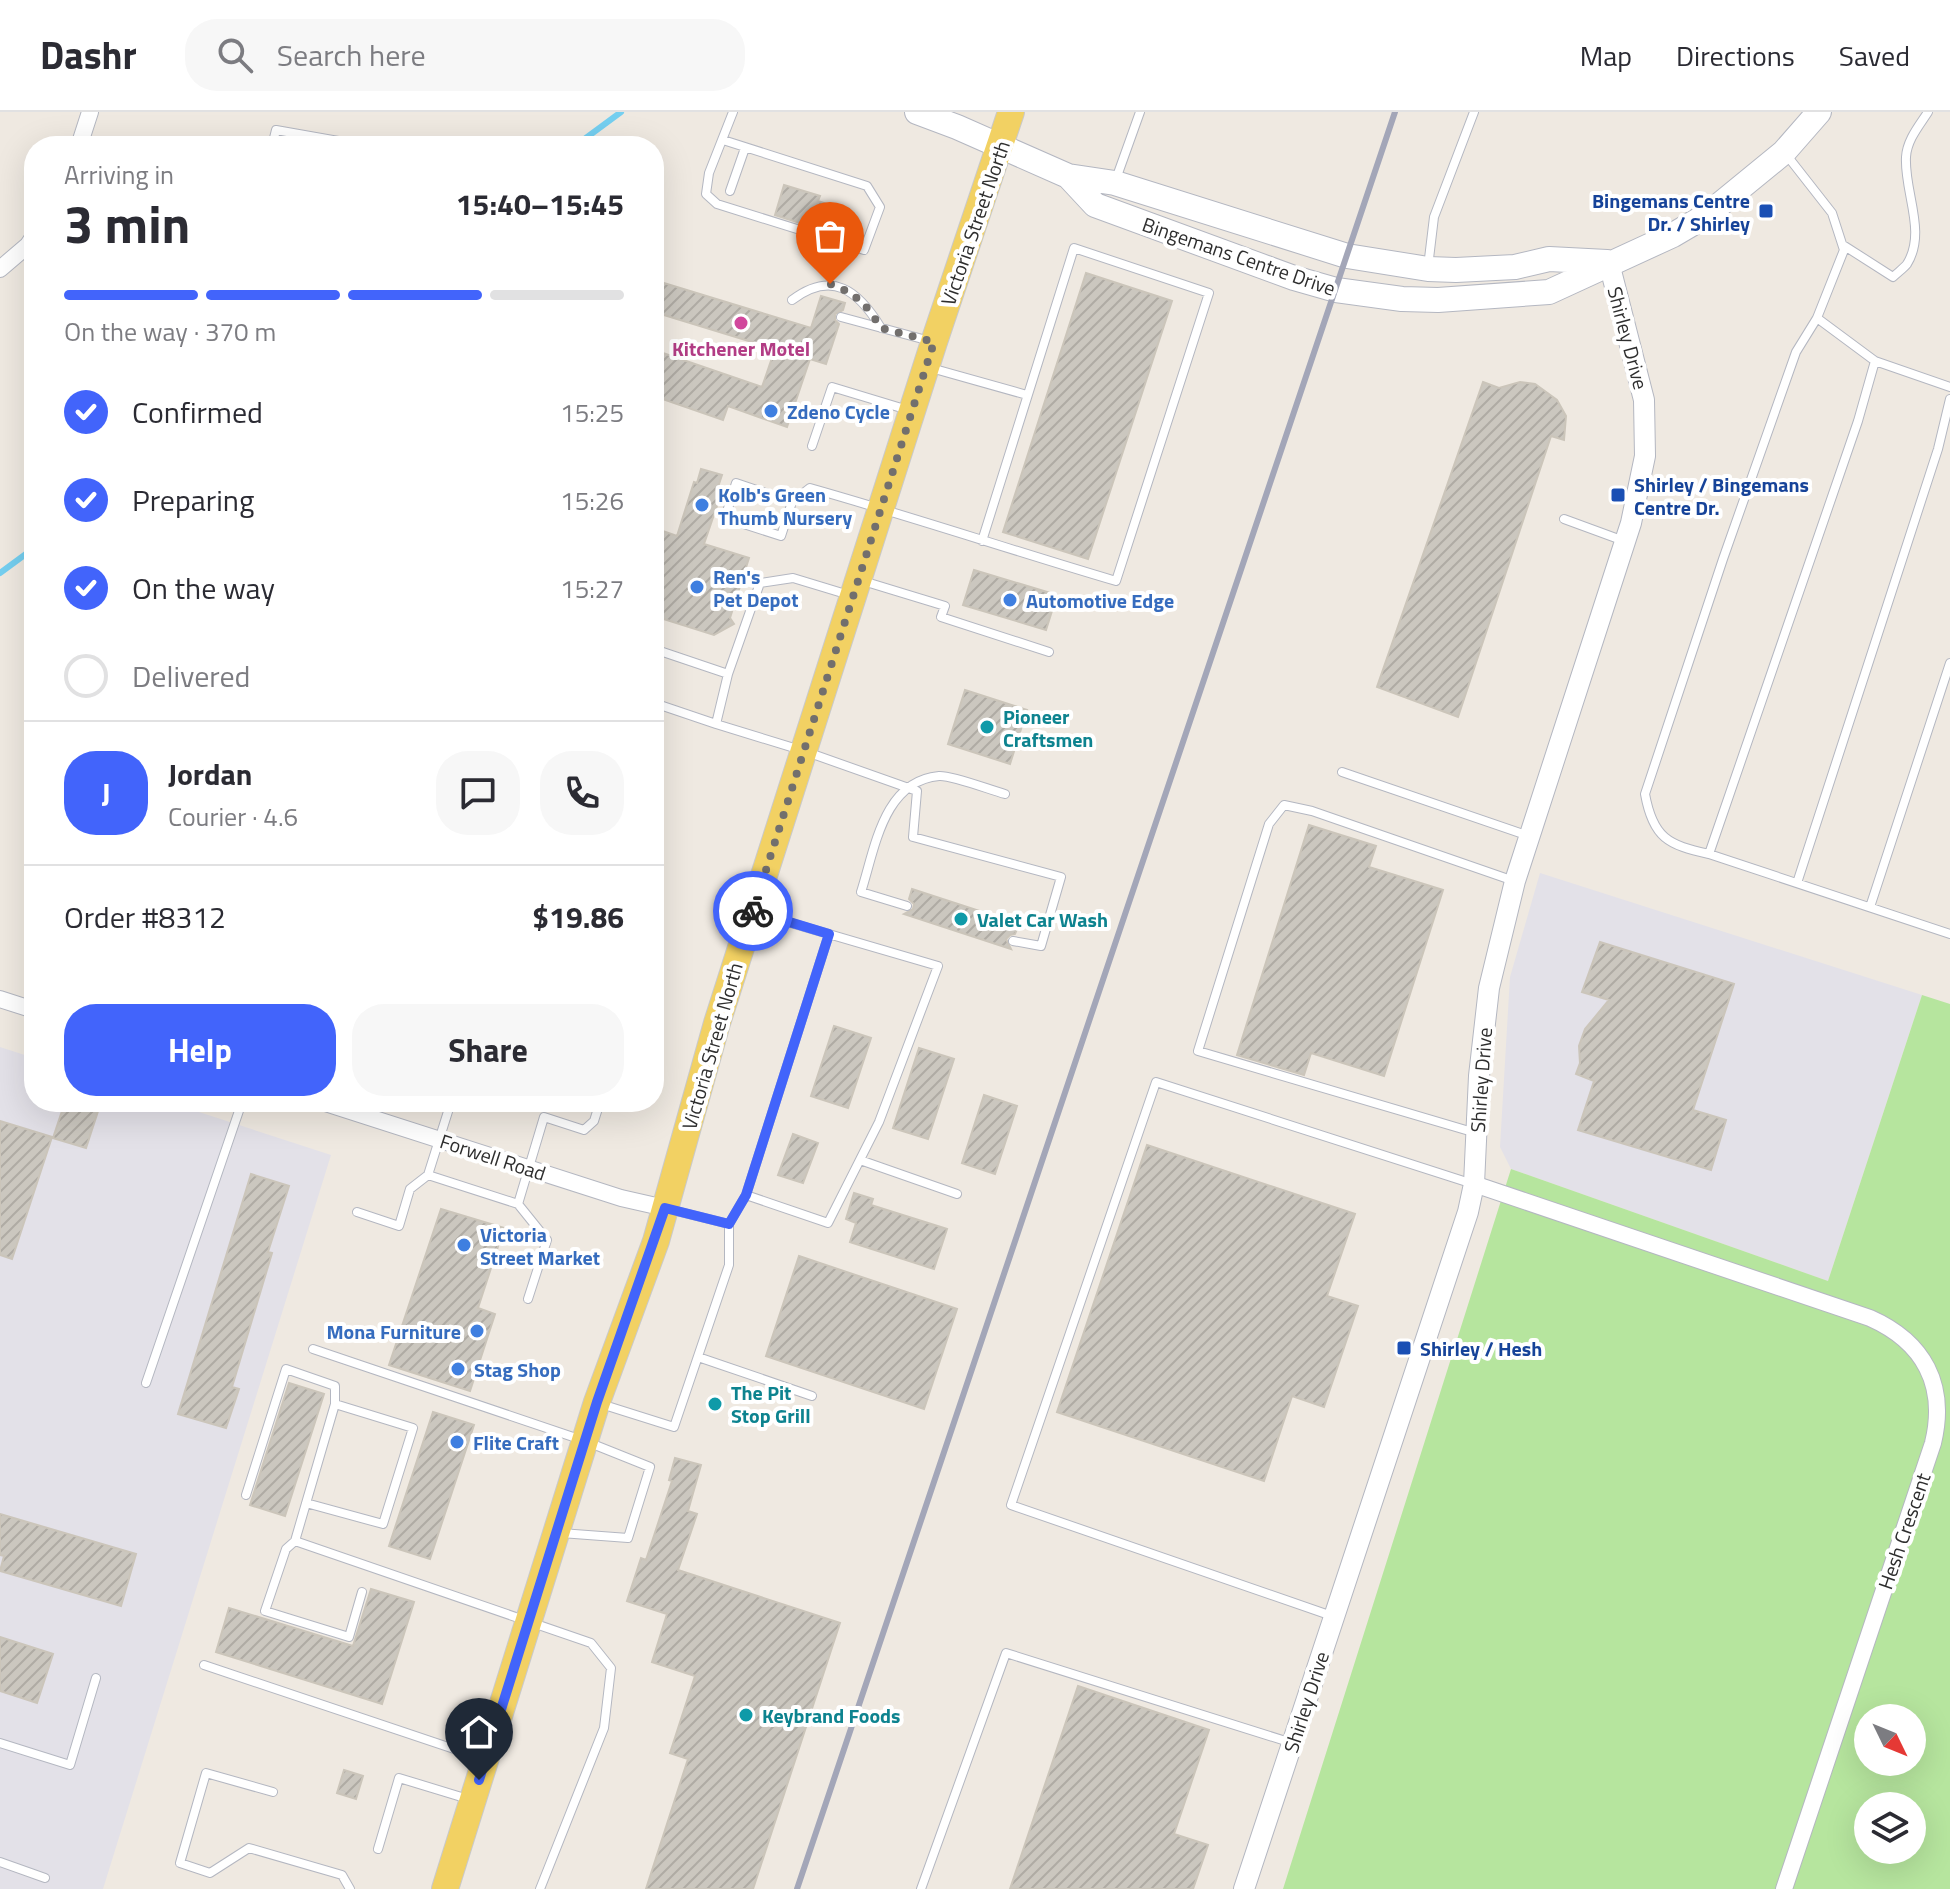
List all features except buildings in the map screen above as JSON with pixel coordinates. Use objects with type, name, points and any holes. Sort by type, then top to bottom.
[{"type":"main road","name":"Bingemans Centre Drive","points":[[917,112],[1068,176],[1115,183],[1347,256],[1428,269],[1515,267],[1549,259],[1609,263]]},
{"type":"main road","name":"Victoria Street North","points":[[445,1889],[597,1402],[665,1208],[717,1023],[930,355],[1011,112]]},
{"type":"main road","name":"Bingemans Centre Drive","points":[[1068,176],[1095,205],[1294,278],[1336,290],[1402,299],[1438,300],[1549,292],[1673,235],[1707,215],[1784,152],[1819,112]]},
{"type":"street","points":[[82,136],[90,112]]},
{"type":"street","points":[[0,269],[24,248]]},
{"type":"street","name":"Shirley Drive","points":[[1244,1889],[1447,1281],[1474,1184],[1489,988],[1515,881],[1625,541],[1645,456],[1644,400],[1609,263]]},
{"type":"street","points":[[0,999],[24,1007]]},
{"type":"street","name":"Forwell Road","points":[[354,1112],[621,1198],[665,1208]]},
{"type":"street","name":"Hesh Crescent","points":[[1474,1184],[1870,1318],[1901,1335],[1923,1360],[1931,1376],[1938,1409],[1933,1443],[1784,1889]]},
{"type":"lane","points":[[723,140],[867,186],[880,207],[864,250],[717,204],[706,194],[709,173],[733,112]]},
{"type":"lane","points":[[1115,183],[1140,112]]},
{"type":"lane","points":[[1428,269],[1434,217],[1474,112]]},
{"type":"lane","points":[[1843,245],[1893,277],[1907,264],[1916,226],[1908,191],[1906,155],[1911,138],[1928,112]]},
{"type":"lane","points":[[274,136],[276,130],[310,136]]},
{"type":"lane","points":[[730,191],[745,148]]},
{"type":"lane","points":[[1784,152],[1832,213],[1844,250],[1817,318],[1796,352],[1723,559],[1645,794],[1648,811],[1658,830],[1675,847],[1709,854],[1950,934]]},
{"type":"lane","points":[[792,502],[736,483],[725,518],[781,536],[792,502],[810,488],[982,541],[1116,581],[1209,293],[1074,248],[982,541]]},
{"type":"lane","points":[[792,300],[807,288],[830,284],[851,292],[868,307],[881,328]]},
{"type":"lane","points":[[841,317],[881,328],[930,355],[1027,395]]},
{"type":"lane","points":[[1817,318],[1875,361],[1950,387]]},
{"type":"lane","points":[[1709,854],[1853,436],[1875,361]]},
{"type":"lane","points":[[812,446],[832,387],[912,412]]},
{"type":"lane","points":[[1797,883],[1938,449],[1950,399]]},
{"type":"lane","points":[[1564,519],[1625,541]]},
{"type":"lane","points":[[716,724],[728,674],[760,583],[793,578],[945,606],[941,617],[1049,652]]},
{"type":"lane","points":[[664,652],[728,674]]},
{"type":"lane","points":[[1870,907],[1950,663]]},
{"type":"lane","points":[[664,706],[917,791],[913,837],[1061,877],[1041,946],[1013,941]]},
{"type":"lane","points":[[1342,772],[1529,836]]},
{"type":"lane","points":[[907,906],[861,892],[886,814],[905,787],[940,776],[1005,794]]},
{"type":"lane","points":[[1476,1133],[1198,1051],[1269,824],[1284,805],[1312,811],[1515,881]]},
{"type":"lane","points":[[746,1195],[828,1223],[879,1122],[938,966],[753,912]]},
{"type":"lane","points":[[597,1402],[674,1427],[729,1265],[729,1224],[746,1195],[829,934]]},
{"type":"lane","points":[[1335,1617],[1011,1505],[1156,1082],[1474,1184]]},
{"type":"lane","points":[[146,1383],[239,1112]]},
{"type":"lane","points":[[357,1212],[399,1226],[410,1189],[428,1175],[448,1112]]},
{"type":"lane","points":[[518,1204],[544,1117],[584,1130],[594,1121],[597,1112]]},
{"type":"lane","points":[[860,1160],[957,1194]]},
{"type":"lane","points":[[428,1175],[518,1204],[547,1240],[528,1299]]},
{"type":"lane","points":[[665,1208],[729,1224]]},
{"type":"lane","points":[[313,1349],[585,1441],[650,1467],[628,1538],[556,1533]]},
{"type":"lane","points":[[698,1357],[812,1396]]},
{"type":"lane","points":[[246,1495],[286,1369],[335,1386],[335,1404],[295,1541],[286,1549],[265,1611],[349,1637],[362,1592]]},
{"type":"lane","points":[[306,1503],[383,1524],[413,1428],[335,1404]]},
{"type":"lane","points":[[295,1541],[591,1643],[611,1668],[604,1728],[540,1889]]},
{"type":"lane","points":[[921,1889],[1006,1653],[1292,1743]]},
{"type":"lane","points":[[204,1665],[486,1759]]},
{"type":"lane","points":[[0,1743],[70,1765],[96,1678]]},
{"type":"lane","points":[[273,1792],[206,1773],[180,1863],[210,1873],[249,1848],[342,1875],[350,1889]]},
{"type":"lane","points":[[378,1849],[399,1778],[473,1800]]},
{"type":"lane","points":[[0,1862],[45,1878]]},
{"type":"shaded area","points":[[1540,873],[1922,995],[1828,1281],[1511,1169],[1500,1147],[1510,977]]},
{"type":"shaded area","points":[[0,1047],[24,1055],[24,1112],[199,1112],[331,1155],[103,1889],[0,1889]]},
{"type":"green space","points":[[1922,995],[1950,1004],[1950,1889],[1283,1889],[1511,1169],[1828,1281]]},
{"type":"waterway","points":[[589,136],[621,112]]},
{"type":"waterway","points":[[0,573],[24,555]]},
{"type":"railway","points":[[797,1889],[1395,112]]},
{"type":"way so far","points":[[753,911],[934,342],[881,328],[868,307],[851,292],[830,284]]},
{"type":"place","name":"Bingemans Centre Dr. / Shirley","points":[[1766,211]]},
{"type":"place","name":"Kitchener Motel","points":[[741,323]]},
{"type":"place","name":"Zdeno Cycle","points":[[771,411]]},
{"type":"place","name":"Shirley / Bingemans Centre Dr.","points":[[1618,495]]},
{"type":"place","name":"Kolb's Green Thumb Nursery","points":[[702,505]]},
{"type":"place","name":"Ren's Pet Depot","points":[[697,587]]},
{"type":"place","name":"Automotive Edge","points":[[1010,600]]},
{"type":"place","name":"Pioneer Craftsmen","points":[[987,727]]},
{"type":"place","name":"Valet Car Wash","points":[[961,919]]},
{"type":"place","name":"Victoria Street Market","points":[[464,1245]]},
{"type":"place","name":"Mona Furniture","points":[[477,1331]]},
{"type":"place","name":"Shirley / Hesh","points":[[1404,1348]]},
{"type":"place","name":"Stag Shop","points":[[458,1369]]},
{"type":"place","name":"The Pit Stop Grill","points":[[715,1404]]},
{"type":"place","name":"Flite Craft","points":[[457,1442]]},
{"type":"place","name":"Keybrand Foods","points":[[746,1715]]},
{"type":"route","points":[[479,1780],[597,1402],[656,1241],[665,1208],[729,1224],[746,1195],[829,934],[753,911]]}]
